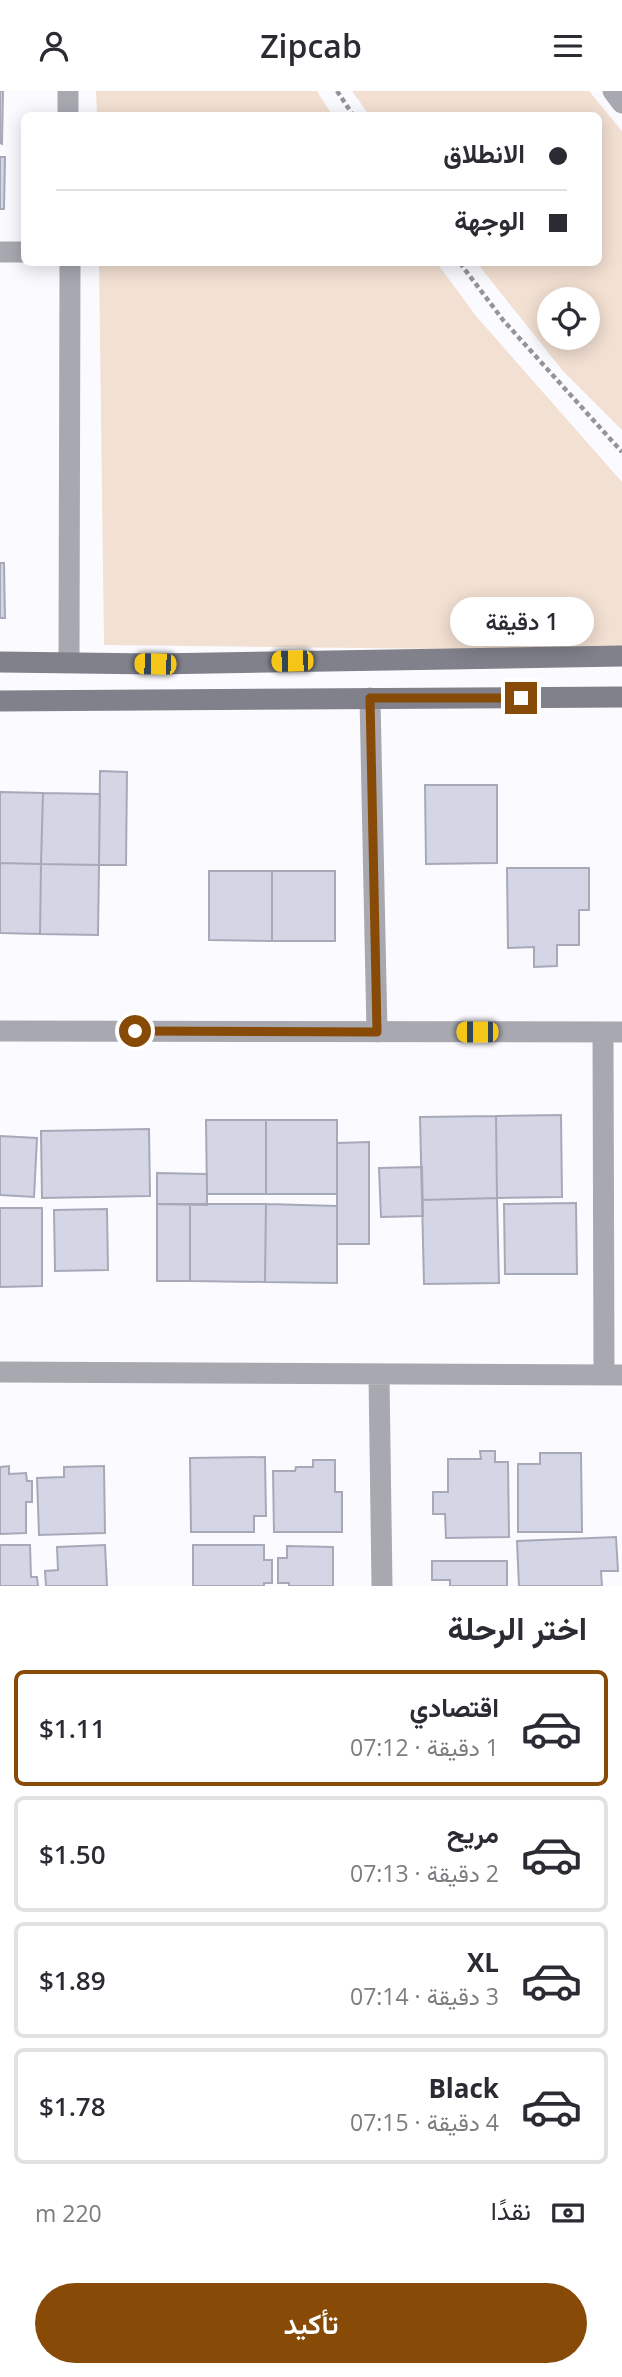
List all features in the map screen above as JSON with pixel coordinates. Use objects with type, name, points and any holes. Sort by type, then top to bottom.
[{"type":"street","points":[[68,91],[68,112]]},
{"type":"street","points":[[613,91],[622,103]]},
{"type":"street","points":[[0,252],[21,252]]},
{"type":"street","points":[[69,266],[69,662]]},
{"type":"street","points":[[0,662],[155,664],[622,656]]},
{"type":"street","points":[[155,664],[156,701]]},
{"type":"street","points":[[0,701],[622,697]]},
{"type":"street","points":[[370,698],[377,1032]]},
{"type":"street","points":[[0,1031],[612,1032],[613,1375],[0,1372]]},
{"type":"street","points":[[379,1375],[382,1586]]},
{"type":"path","points":[[337,91],[351,112]]},
{"type":"path","points":[[462,266],[503,320],[622,452]]},
{"type":"shaded area","points":[[96,91],[317,91],[330,112],[97,112]]},
{"type":"shaded area","points":[[352,91],[589,91],[622,131],[622,430],[563,371],[546,350],[600,350],[600,287],[537,287],[537,338],[479,266],[602,266],[602,112],[367,112]]},
{"type":"shaded area","points":[[99,266],[439,266],[476,316],[622,482],[622,651],[104,645]]},
{"type":"building","points":[[0,91],[3,91],[2,144],[0,143]]},
{"type":"building","points":[[0,157],[5,157],[4,209],[0,209]]},
{"type":"building","points":[[0,563],[4,563],[5,618],[0,618]]},
{"type":"building","points":[[100,771],[127,772],[126,865],[99,865]]},
{"type":"building","points":[[425,785],[497,785],[497,863],[426,864]]},
{"type":"building","points":[[0,792],[43,793],[41,864],[0,863]]},
{"type":"building","points":[[43,793],[100,794],[99,865],[41,864]]},
{"type":"building","points":[[0,863],[41,864],[40,934],[0,933]]},
{"type":"building","points":[[41,864],[99,865],[98,935],[40,934]]},
{"type":"building","points":[[507,868],[589,868],[589,910],[579,910],[579,945],[557,945],[557,966],[534,967],[534,947],[508,948]]},
{"type":"building","points":[[209,871],[272,871],[272,941],[209,940]]},
{"type":"building","points":[[272,871],[335,871],[335,941],[272,941]]},
{"type":"building","points":[[561,1115],[562,1197],[497,1198],[496,1116]]},
{"type":"building","points":[[496,1116],[497,1198],[422,1200],[420,1117]]},
{"type":"building","points":[[206,1120],[266,1120],[266,1194],[207,1194]]},
{"type":"building","points":[[266,1120],[337,1120],[337,1194],[266,1194]]},
{"type":"building","points":[[149,1129],[150,1196],[42,1198],[41,1131]]},
{"type":"building","points":[[0,1136],[37,1138],[34,1197],[0,1195]]},
{"type":"building","points":[[369,1142],[369,1244],[337,1244],[337,1143]]},
{"type":"building","points":[[422,1167],[423,1216],[381,1217],[379,1168]]},
{"type":"building","points":[[157,1173],[207,1174],[207,1205],[157,1204]]},
{"type":"building","points":[[497,1198],[499,1283],[424,1284],[422,1200]]},
{"type":"building","points":[[576,1203],[577,1274],[505,1274],[504,1204]]},
{"type":"building","points":[[157,1204],[190,1204],[190,1281],[157,1281]]},
{"type":"building","points":[[190,1204],[266,1204],[265,1282],[190,1281]]},
{"type":"building","points":[[266,1204],[337,1206],[337,1283],[265,1282]]},
{"type":"building","points":[[0,1208],[42,1208],[42,1286],[0,1287]]},
{"type":"building","points":[[107,1209],[108,1270],[55,1271],[54,1210]]},
{"type":"building","points":[[480,1451],[495,1451],[495,1462],[508,1462],[509,1537],[446,1538],[445,1514],[433,1514],[433,1492],[448,1492],[448,1459],[481,1459]]},
{"type":"building","points":[[540,1453],[581,1453],[582,1532],[518,1532],[518,1464],[540,1464]]},
{"type":"building","points":[[265,1457],[266,1516],[254,1516],[254,1532],[191,1532],[190,1458]]},
{"type":"building","points":[[313,1460],[335,1460],[335,1492],[342,1492],[342,1532],[274,1532],[273,1471],[295,1471],[296,1467],[313,1467]]},
{"type":"building","points":[[9,1466],[9,1474],[26,1473],[27,1481],[32,1481],[32,1502],[26,1502],[26,1533],[0,1534],[0,1467]]},
{"type":"building","points":[[104,1466],[105,1533],[39,1535],[37,1478],[64,1477],[64,1467]]},
{"type":"building","points":[[616,1537],[618,1571],[601,1571],[602,1586],[519,1586],[517,1541]]},
{"type":"building","points":[[0,1545],[30,1545],[31,1577],[37,1577],[38,1586],[0,1586]]},
{"type":"building","points":[[105,1545],[107,1586],[46,1586],[45,1571],[58,1570],[57,1547]]},
{"type":"building","points":[[193,1545],[264,1545],[264,1560],[272,1560],[272,1583],[264,1583],[264,1586],[193,1586]]},
{"type":"building","points":[[287,1546],[333,1547],[333,1586],[289,1586],[289,1583],[278,1583],[278,1558],[287,1558]]},
{"type":"building","points":[[432,1561],[507,1561],[507,1586],[450,1586],[450,1580],[432,1580]]},
{"type":"route","points":[[135,1031],[377,1032],[370,698],[521,698]]}]
